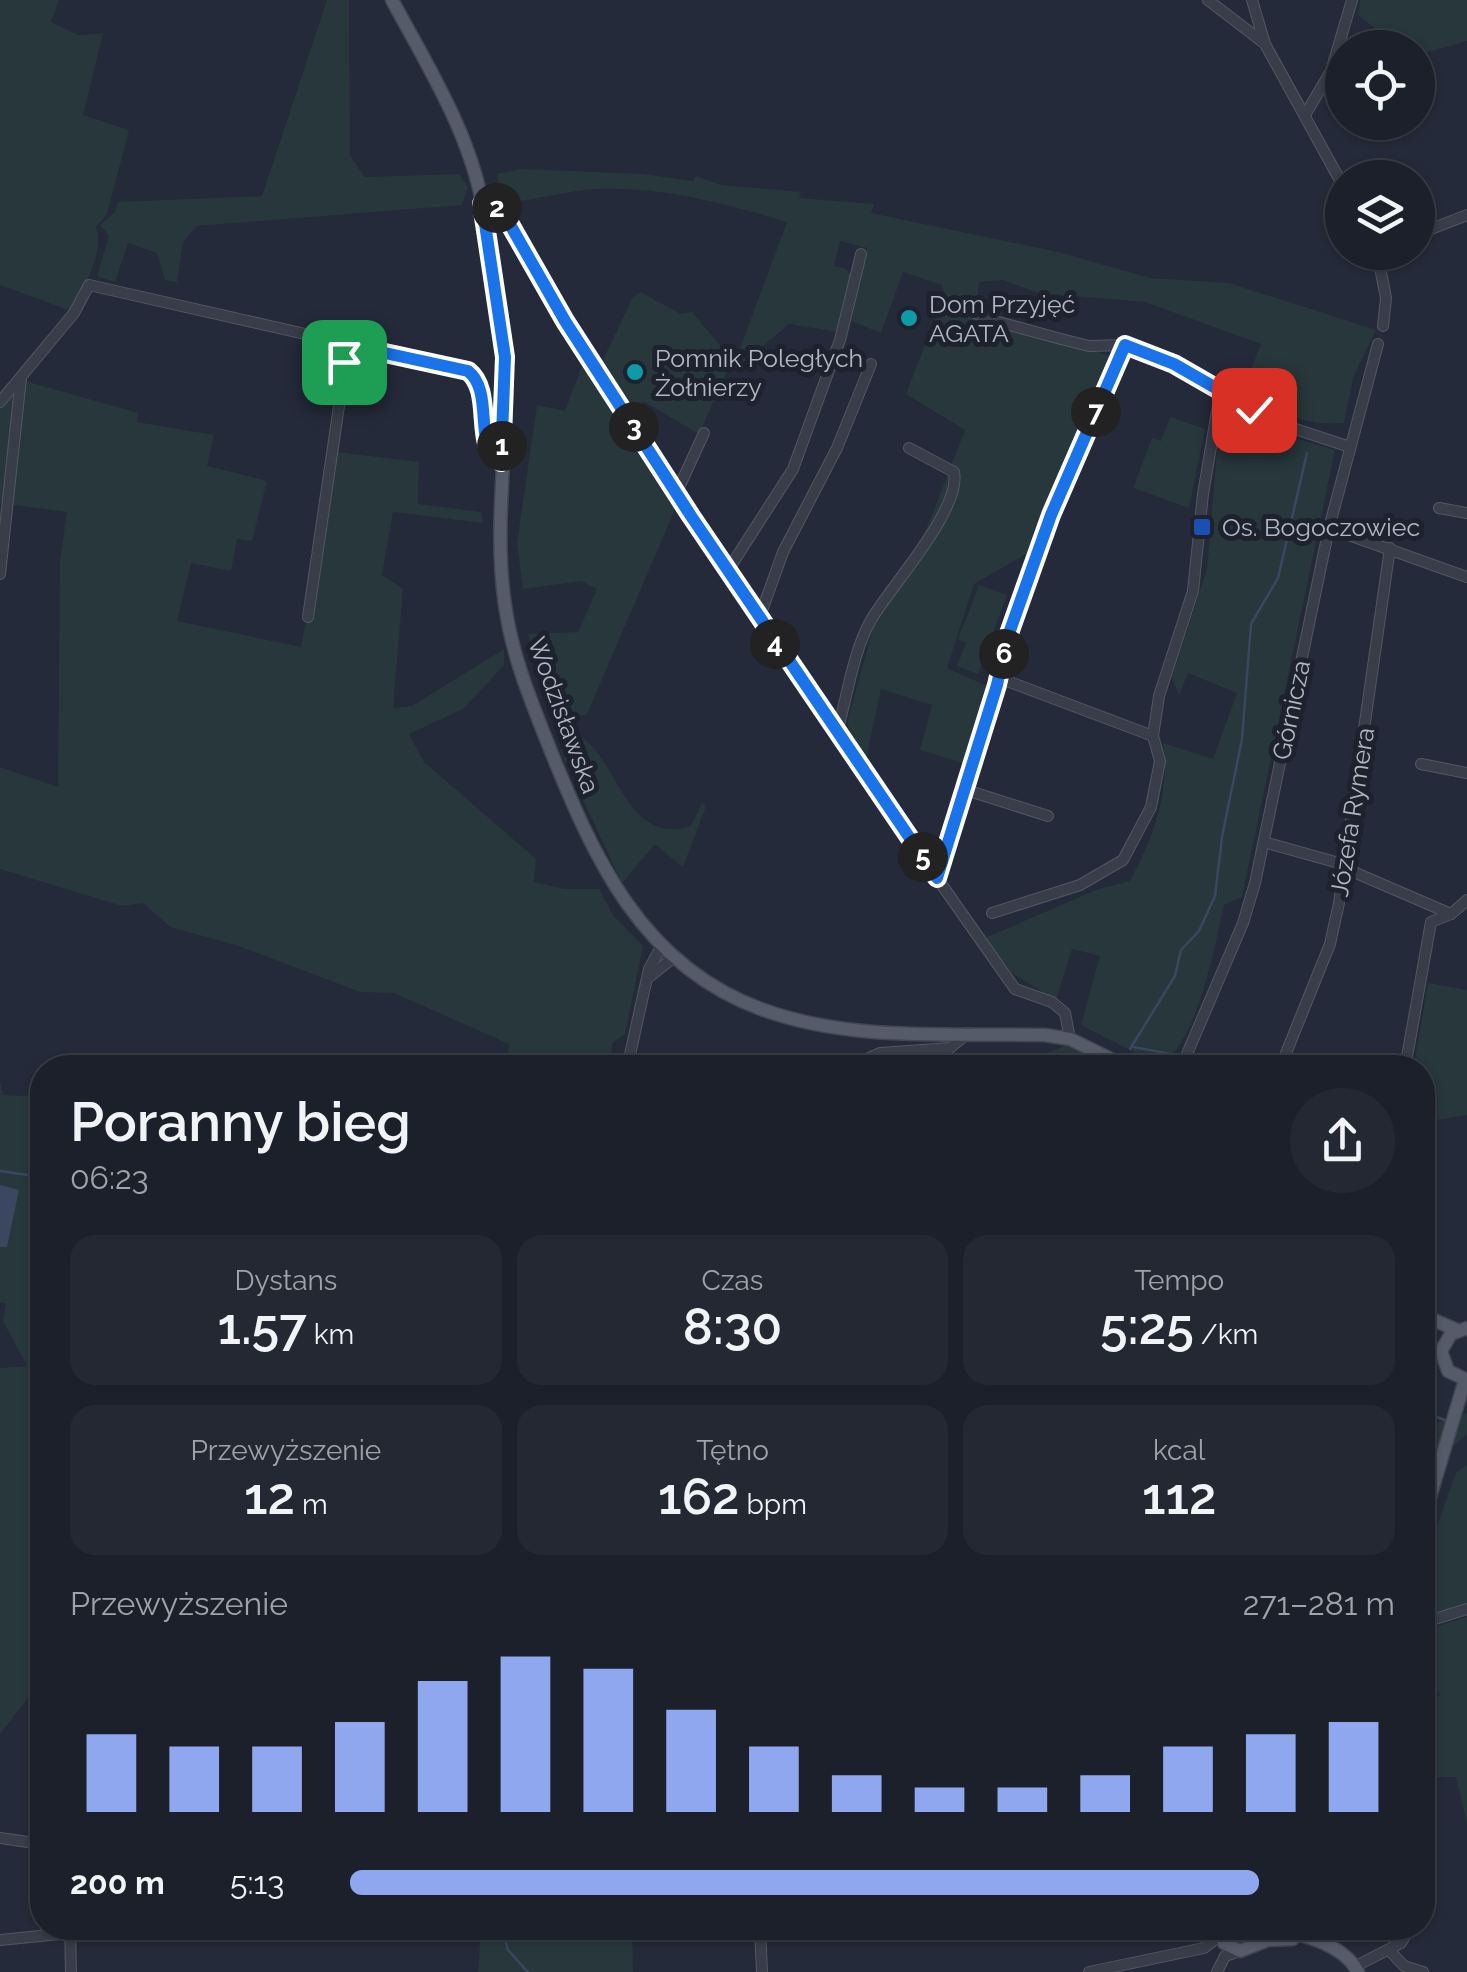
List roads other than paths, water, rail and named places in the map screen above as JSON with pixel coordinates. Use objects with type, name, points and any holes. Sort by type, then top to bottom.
[{"type":"main road","name":"Wodzisławska","points":[[392,0],[458,130],[482,204],[505,357],[500,556],[505,606],[528,697],[614,891],[673,958],[720,990],[784,1017],[826,1027],[1070,1040],[1102,1055]]},
{"type":"main road","points":[[1435,1320],[1462,1329]]},
{"type":"main road","points":[[1443,1344],[1462,1329]]},
{"type":"main road","points":[[1435,1331],[1443,1344],[1444,1365],[1462,1378],[1435,1476]]},
{"type":"main road","points":[[1228,1940],[1240,1951],[1268,1940]]},
{"type":"main road","points":[[1254,1946],[1256,1940]]},
{"type":"main road","points":[[1310,1940],[1331,1946],[1357,1969]]},
{"type":"street","points":[[1208,0],[1265,44]]},
{"type":"street","points":[[1252,0],[1265,44],[1329,160]]},
{"type":"street","points":[[1305,115],[1331,72],[1352,0]]},
{"type":"street","points":[[482,204],[504,214],[565,321],[676,494],[937,878],[1015,988],[1052,1002],[1065,1012],[1070,1040]]},
{"type":"street","points":[[1435,227],[1467,215]]},
{"type":"street","points":[[727,572],[792,469],[840,340],[861,254]]},
{"type":"street","points":[[1381,270],[1386,298],[1383,326]]},
{"type":"street","points":[[0,402],[74,313],[89,286],[468,371],[481,388],[489,450],[501,462]]},
{"type":"street","points":[[939,298],[991,320],[1061,339],[1089,346],[1122,344],[1222,388],[1271,421],[1350,448]]},
{"type":"street","points":[[937,878],[999,678],[1007,639],[1051,515],[1122,344]]},
{"type":"street","name":"Górnicza","points":[[1186,1055],[1244,923],[1329,528],[1378,344]]},
{"type":"street","points":[[308,617],[348,345]]},
{"type":"street","points":[[759,619],[783,552],[838,448],[871,364]]},
{"type":"street","points":[[0,574],[21,377]]},
{"type":"street","points":[[992,913],[1080,885],[1123,860],[1151,807],[1160,761],[1154,736],[1168,662],[1193,591],[1203,494],[1222,388]]},
{"type":"street","points":[[676,494],[704,434]]},
{"type":"street","points":[[837,732],[870,622],[934,528],[956,484],[954,472],[909,448]]},
{"type":"street","points":[[1438,508],[1467,513]]},
{"type":"street","points":[[1329,528],[1467,577]]},
{"type":"street","name":"Józefa Rymera","points":[[1285,1055],[1330,944],[1346,864],[1390,548]]},
{"type":"street","points":[[999,678],[1154,736]]},
{"type":"street","points":[[1421,764],[1467,773]]},
{"type":"street","points":[[964,790],[1048,816]]},
{"type":"street","points":[[1264,842],[1346,864],[1356,873],[1451,914]]},
{"type":"street","points":[[1408,1055],[1431,922],[1451,914],[1467,900]]},
{"type":"street","points":[[630,1055],[648,978],[661,947]]},
{"type":"street","points":[[648,978],[673,958]]},
{"type":"street","points":[[876,1055],[950,1048],[968,1033]]},
{"type":"street","points":[[1435,1619],[1467,1609]]},
{"type":"street","points":[[0,1838],[30,1842]]},
{"type":"street","points":[[0,1940],[30,1936]]},
{"type":"street","points":[[70,1940],[71,1972]]},
{"type":"street","points":[[761,1940],[762,1972]]},
{"type":"street","points":[[1089,1972],[1204,1948],[1215,1940]]},
{"type":"street","points":[[1216,1972],[1213,1962],[1220,1940]]},
{"type":"street","points":[[1357,1969],[1390,1951],[1400,1940]]},
{"type":"street","points":[[1216,1972],[1226,1956],[1240,1951]]},
{"type":"street","points":[[1390,1951],[1404,1966],[1422,1972]]},
{"type":"water","points":[[0,1185],[19,1190],[7,1247],[0,1247]]},
{"type":"waterway","points":[[1130,1049],[1175,976],[1181,950],[1199,931],[1215,896],[1222,837],[1242,739],[1251,624],[1278,578],[1307,453]]},
{"type":"waterway","points":[[1133,1047],[1171,1054]]},
{"type":"waterway","points":[[0,1171],[30,1175]]},
{"type":"waterway","points":[[1435,1416],[1447,1421]]},
{"type":"waterway","points":[[505,1940],[508,1950],[528,1972]]},
{"type":"place","name":"Dom Przyjęć AGATA","points":[[909,318]]},
{"type":"place","name":"Pomnik Poległych Żołnierzy","points":[[635,372]]},
{"type":"place","name":"Os. Bogoczowiec","points":[[1202,527]]}]
